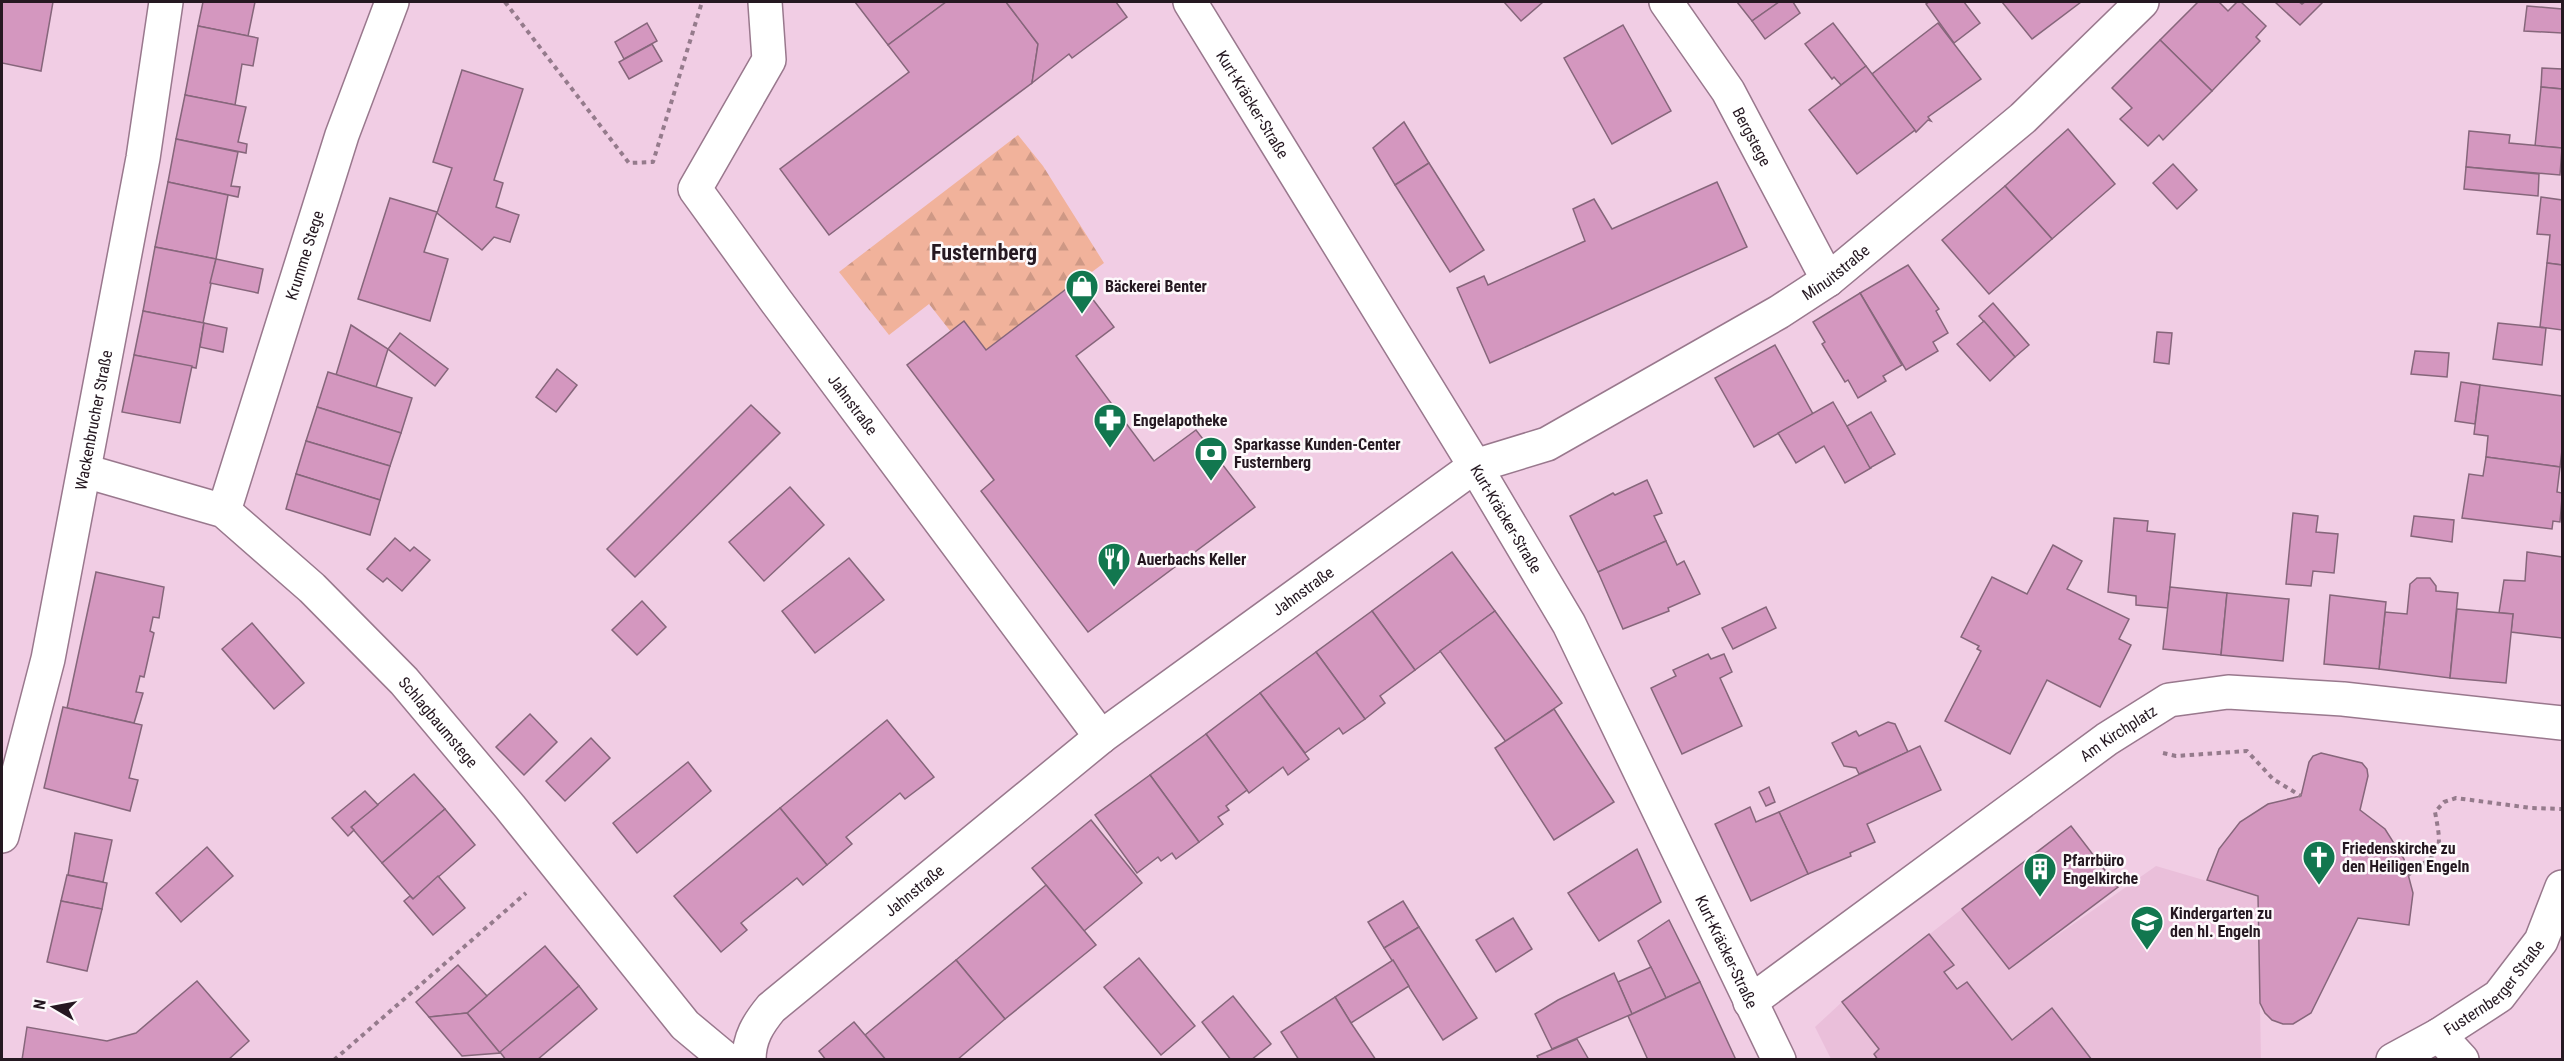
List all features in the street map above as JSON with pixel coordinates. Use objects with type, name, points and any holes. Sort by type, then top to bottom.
[{"type":"street","name":"Wackenbrucher Straße","points":[[2,836],[48,659],[85,471],[143,158],[166,2]]},
{"type":"street","name":"Krumme Stege","points":[[224,511],[342,135],[392,2]]},
{"type":"street","name":"Jahnstraße","points":[[765,2],[769,60],[695,189],[1101,737]]},
{"type":"street","name":"Kurt-Kräcker-Straße","points":[[1190,2],[1475,466],[1569,624],[1779,1059]]},
{"type":"street","name":"Bergstege","points":[[1666,2],[1728,92],[1828,280]]},
{"type":"street","name":"Minuitstraße","points":[[1475,466],[1547,444],[1779,312],[1828,280],[2023,118],[2142,2]]},
{"type":"street","name":"Jahnstraße","points":[[749,1059],[749,1049],[757,1026],[771,1008],[1101,737],[1475,466]]},
{"type":"street","name":"Schlagbaumstege","points":[[85,471],[224,511],[312,588],[404,681],[510,807],[685,1025],[727,1059]]},
{"type":"street","name":"Am Kirchplatz","points":[[1750,1002],[2107,739],[2169,700],[2228,692],[2343,699],[2562,723]]},
{"type":"street","name":"Fusternberger Straße","points":[[2393,1059],[2439,1035],[2499,996],[2541,941],[2562,887]]},
{"type":"street","points":[[2439,1035],[2462,1059]]},
{"type":"path","points":[[505,2],[629,163],[654,162],[702,2]]},
{"type":"path","points":[[2176,756],[2247,751],[2273,779],[2301,796]]},
{"type":"path","points":[[2408,876],[2435,855],[2440,842],[2435,812],[2444,802],[2456,798],[2531,808],[2562,809]]},
{"type":"path","points":[[334,1059],[557,866]]},
{"type":"shaded area","name":"Kindergarten zu den hl. Engeln","points":[[2156,866],[2258,896],[2261,1059],[1831,1059],[1815,1027],[1842,1002],[1962,909],[2009,969]]},
{"type":"green space","points":[[1018,135],[1043,166],[1104,263],[986,350],[964,322],[951,332],[929,304],[889,335],[839,272]]},
{"type":"building","points":[[2,2],[53,2],[41,71],[2,63]]},
{"type":"building","points":[[203,2],[255,2],[248,36],[198,26]]},
{"type":"building","points":[[855,2],[946,2],[888,45]]},
{"type":"building","points":[[946,2],[1006,2],[1038,44],[1032,83],[829,235],[780,169],[909,72],[888,45]]},
{"type":"building","points":[[1006,2],[1116,2],[1127,17],[1072,58],[1069,54],[1032,83],[1038,44]]},
{"type":"building","points":[[1504,2],[1543,2],[1521,21]]},
{"type":"building","points":[[1737,2],[1779,2],[1752,21]]},
{"type":"building","points":[[1779,2],[1793,2],[1800,13],[1765,39],[1752,21]]},
{"type":"building","points":[[1929,2],[1964,2],[1980,23],[1954,43],[1926,4]]},
{"type":"building","points":[[2002,2],[2081,2],[2032,39]]},
{"type":"building","points":[[2198,2],[2219,2],[2228,11],[2237,2],[2241,2],[2266,26],[2256,37],[2260,41],[2212,91],[2160,40]]},
{"type":"building","points":[[2275,2],[2302,4],[2323,2],[2300,25]]},
{"type":"building","points":[[2527,6],[2562,9],[2562,33],[2524,31]]},
{"type":"building","points":[[647,23],[657,41],[624,59],[615,42]]},
{"type":"building","points":[[1833,23],[1866,66],[1841,85],[1834,77],[1832,79],[1805,44]]},
{"type":"building","points":[[1938,23],[1981,79],[1928,117],[1931,121],[1928,120],[1916,132],[1872,74]]},
{"type":"building","points":[[1623,25],[1671,111],[1612,144],[1564,58]]},
{"type":"building","points":[[198,26],[258,38],[253,66],[242,64],[235,105],[185,95]]},
{"type":"building","points":[[2160,40],[2212,91],[2163,140],[2159,135],[2148,146],[2120,119],[2132,108],[2112,88]]},
{"type":"building","points":[[652,44],[662,61],[629,79],[619,62]]},
{"type":"building","points":[[1866,66],[1915,130],[1857,174],[1809,110]]},
{"type":"building","points":[[2542,68],[2562,69],[2562,89],[2541,87]]},
{"type":"building","points":[[462,70],[523,89],[494,180],[503,183],[496,207],[519,215],[510,242],[494,237],[482,250],[437,213],[452,168],[433,162]]},
{"type":"building","points":[[2541,87],[2562,89],[2562,148],[2535,146]]},
{"type":"building","points":[[185,95],[246,107],[238,142],[247,144],[246,153],[176,139]]},
{"type":"building","points":[[1404,122],[1429,163],[1395,185],[1373,148]]},
{"type":"building","points":[[2068,129],[2115,184],[2052,239],[2005,186]]},
{"type":"building","points":[[2469,131],[2510,135],[2509,143],[2562,148],[2560,175],[2466,167]]},
{"type":"building","points":[[176,139],[238,152],[231,186],[240,187],[238,197],[168,182]]},
{"type":"building","points":[[1429,163],[1484,250],[1450,272],[1395,185]]},
{"type":"building","points":[[2173,164],[2197,190],[2177,209],[2153,183]]},
{"type":"building","points":[[2466,167],[2539,174],[2538,196],[2464,189]]},
{"type":"building","points":[[168,182],[228,195],[216,259],[155,247]]},
{"type":"building","points":[[1717,182],[1747,247],[1490,363],[1457,288],[1484,276],[1488,285],[1585,241],[1573,209],[1594,199],[1612,229]]},
{"type":"building","points":[[2005,186],[2052,239],[1989,294],[1942,240]]},
{"type":"building","points":[[2541,197],[2562,200],[2562,265],[2547,263],[2550,235],[2537,234]]},
{"type":"building","points":[[390,198],[437,212],[424,252],[448,259],[430,321],[358,299]]},
{"type":"building","points":[[155,247],[216,259],[203,323],[143,311]]},
{"type":"building","points":[[216,259],[263,269],[258,293],[210,283]]},
{"type":"building","points":[[2547,263],[2562,265],[2562,330],[2540,327]]},
{"type":"building","points":[[1908,265],[1939,309],[1936,311],[1948,333],[1933,342],[1938,351],[1906,370],[1860,293]]},
{"type":"building","points":[[1078,280],[1114,327],[1076,356],[1154,461],[1196,430],[1255,507],[1088,632],[981,491],[994,480],[907,365],[964,321],[986,350]]},
{"type":"building","points":[[1860,293],[1902,365],[1883,376],[1886,381],[1858,398],[1848,380],[1845,382],[1822,344],[1825,342],[1813,322]]},
{"type":"building","points":[[1993,303],[2029,345],[2015,357],[1979,316]]},
{"type":"building","points":[[143,311],[204,323],[196,368],[134,355]]},
{"type":"building","points":[[1984,321],[2015,357],[1990,381],[1957,344]]},
{"type":"building","points":[[204,323],[227,328],[223,352],[200,347]]},
{"type":"building","points":[[2498,323],[2546,328],[2542,365],[2493,359]]},
{"type":"building","points":[[351,325],[388,349],[376,387],[336,375]]},
{"type":"building","points":[[2157,332],[2172,333],[2169,364],[2154,362]]},
{"type":"building","points":[[400,333],[448,369],[435,386],[388,349]]},
{"type":"building","points":[[1775,345],[1813,414],[1754,447],[1715,378]]},
{"type":"building","points":[[2415,351],[2449,353],[2447,377],[2411,374]]},
{"type":"building","points":[[134,355],[192,366],[180,423],[122,412]]},
{"type":"building","points":[[557,369],[577,385],[556,412],[536,397]]},
{"type":"building","points":[[328,372],[412,398],[401,433],[317,407]]},
{"type":"building","points":[[2461,382],[2480,385],[2475,424],[2455,421]]},
{"type":"building","points":[[2480,385],[2562,396],[2560,467],[2486,457],[2488,436],[2474,434]]},
{"type":"building","points":[[1833,402],[1871,468],[1845,483],[1824,446],[1796,463],[1778,433]]},
{"type":"building","points":[[751,405],[780,433],[635,577],[607,549]]},
{"type":"building","points":[[317,407],[401,433],[390,466],[306,441]]},
{"type":"building","points":[[1871,412],[1895,454],[1870,468],[1847,426]]},
{"type":"building","points":[[306,441],[390,466],[380,500],[296,474]]},
{"type":"building","points":[[2486,457],[2560,467],[2557,492],[2562,493],[2560,522],[2553,521],[2552,529],[2462,518],[2469,474],[2483,476]]},
{"type":"building","points":[[296,474],[380,500],[370,535],[286,509]]},
{"type":"building","points":[[1647,480],[1662,513],[1654,516],[1666,541],[1598,572],[1570,516],[1613,493],[1615,495]]},
{"type":"building","points":[[790,487],[824,525],[764,581],[729,542]]},
{"type":"building","points":[[2293,513],[2318,516],[2316,532],[2338,534],[2334,573],[2313,571],[2311,586],[2286,584]]},
{"type":"building","points":[[2414,516],[2454,520],[2452,542],[2411,536]]},
{"type":"building","points":[[2114,518],[2148,521],[2147,531],[2175,534],[2168,608],[2136,605],[2136,596],[2108,592]]},
{"type":"building","points":[[395,538],[410,551],[414,547],[430,560],[402,591],[387,578],[383,582],[367,569]]},
{"type":"building","points":[[1666,541],[1677,565],[1684,561],[1700,594],[1668,608],[1669,611],[1623,629],[1598,572]]},
{"type":"building","points":[[2053,545],[2082,561],[2067,589],[2129,619],[2119,639],[2131,645],[2100,707],[2047,680],[2010,754],[1945,721],[1981,651],[1977,649],[1979,646],[1961,637],[1992,577],[2027,594]]},
{"type":"building","points":[[1452,552],[1495,611],[1415,670],[1372,611]]},
{"type":"building","points":[[2527,552],[2562,557],[2562,638],[2511,632],[2513,614],[2499,613],[2504,580],[2525,581]]},
{"type":"building","points":[[849,558],[884,600],[815,653],[782,611]]},
{"type":"building","points":[[96,572],[164,587],[159,618],[153,617],[150,631],[154,633],[144,677],[140,676],[136,692],[143,693],[134,723],[67,708]]},
{"type":"building","points":[[2417,578],[2430,578],[2436,586],[2436,591],[2458,593],[2450,678],[2379,669],[2385,612],[2407,614],[2410,584]]},
{"type":"building","points":[[2170,587],[2227,593],[2221,655],[2163,649]]},
{"type":"building","points":[[2227,593],[2289,599],[2283,661],[2221,655]]},
{"type":"building","points":[[2330,595],[2386,602],[2379,669],[2324,664]]},
{"type":"building","points":[[642,601],[666,627],[637,655],[612,630]]},
{"type":"building","points":[[1766,607],[1776,628],[1733,649],[1722,628]]},
{"type":"building","points":[[2457,609],[2513,614],[2506,683],[2450,678]]},
{"type":"building","points":[[1372,611],[1415,670],[1380,696],[1385,703],[1365,719],[1316,652]]},
{"type":"building","points":[[1495,611],[1562,703],[1506,742],[1440,651]]},
{"type":"building","points":[[252,623],[304,683],[274,709],[222,649]]},
{"type":"building","points":[[1316,652],[1365,719],[1343,734],[1339,728],[1305,753],[1260,693]]},
{"type":"building","points":[[1708,654],[1711,659],[1724,654],[1732,672],[1720,678],[1742,726],[1682,754],[1651,688],[1676,676],[1673,670]]},
{"type":"building","points":[[1260,693],[1309,759],[1288,775],[1283,767],[1249,793],[1206,734]]},
{"type":"building","points":[[63,707],[142,725],[129,778],[138,780],[130,811],[44,788]]},
{"type":"building","points":[[1554,709],[1614,802],[1554,840],[1495,748]]},
{"type":"building","points":[[530,714],[557,742],[524,775],[496,747]]},
{"type":"building","points":[[887,720],[934,777],[905,799],[900,793],[846,837],[852,844],[827,865],[780,808]]},
{"type":"building","points":[[1888,722],[1895,724],[1908,752],[1859,774],[1856,768],[1844,766],[1832,743],[1856,731],[1859,736]]},
{"type":"building","points":[[1206,734],[1247,790],[1226,806],[1229,810],[1218,817],[1223,824],[1199,842],[1150,775]]},
{"type":"building","points":[[591,738],[610,758],[565,801],[546,781]]},
{"type":"building","points":[[1920,746],[1941,790],[1867,824],[1875,842],[1850,853],[1851,856],[1808,874],[1779,812]]},
{"type":"building","name":"Friedenskirche zu den Heiligen Engeln","points":[[2321,753],[2362,763],[2367,769],[2368,776],[2360,810],[2385,829],[2404,859],[2413,893],[2409,925],[2358,918],[2311,1013],[2293,1024],[2283,1024],[2272,1020],[2260,1003],[2258,896],[2207,880],[2219,849],[2240,822],[2268,804],[2301,796],[2309,762],[2313,756]]},
{"type":"building","points":[[688,762],[711,791],[637,853],[613,823]]},
{"type":"building","points":[[414,774],[445,809],[382,863],[351,827]]},
{"type":"building","points":[[1150,775],[1199,842],[1176,859],[1172,853],[1161,861],[1158,857],[1137,873],[1095,815]]},
{"type":"building","points":[[1769,787],[1775,802],[1766,806],[1759,792]]},
{"type":"building","points":[[365,791],[378,805],[351,827],[354,830],[348,836],[332,818]]},
{"type":"building","points":[[1750,807],[1756,822],[1779,812],[1808,874],[1751,901],[1715,824]]},
{"type":"building","points":[[780,808],[827,865],[803,885],[797,878],[741,923],[747,930],[721,952],[674,896]]},
{"type":"building","points":[[445,809],[475,845],[413,899],[382,863]]},
{"type":"building","points":[[1091,820],[1142,883],[1084,931],[1032,868]]},
{"type":"building","name":"Pfarrbüro Engelkirche","points":[[2071,826],[2118,887],[2009,969],[1962,909]]},
{"type":"building","points":[[75,833],[112,840],[103,882],[68,875]]},
{"type":"building","points":[[207,847],[233,876],[181,922],[156,893]]},
{"type":"building","points":[[1637,849],[1661,902],[1599,941],[1568,893]]},
{"type":"building","points":[[67,875],[107,883],[102,909],[61,901]]},
{"type":"building","points":[[438,876],[465,908],[433,935],[404,901],[410,896],[413,899]]},
{"type":"building","points":[[1046,885],[1096,945],[1005,1019],[956,960]]},
{"type":"building","points":[[61,901],[102,909],[87,971],[47,962]]},
{"type":"building","points":[[1403,901],[1419,927],[1384,948],[1368,922]]},
{"type":"building","points":[[1513,918],[1532,949],[1496,972],[1476,940]]},
{"type":"building","points":[[1669,920],[1700,982],[1666,998],[1638,941]]},
{"type":"building","points":[[1419,927],[1477,1018],[1443,1040],[1384,948]]},
{"type":"building","points":[[1929,934],[1954,965],[1944,972],[1957,989],[1967,982],[2012,1040],[2052,1008],[2092,1060],[1878,1060],[1874,1054],[1879,1049],[1842,1002]]},
{"type":"building","points":[[545,946],[579,986],[500,1053],[467,1013]]},
{"type":"building","points":[[1139,958],[1195,1026],[1161,1055],[1104,987]]},
{"type":"building","points":[[956,960],[1005,1019],[957,1060],[886,1060],[865,1035]]},
{"type":"building","points":[[1393,960],[1409,986],[1351,1023],[1335,997]]},
{"type":"building","points":[[458,965],[487,996],[467,1013],[429,1017],[416,1002]]},
{"type":"building","points":[[1651,967],[1666,998],[1632,1014],[1618,982]]},
{"type":"building","points":[[1614,973],[1632,1014],[1552,1049],[1535,1014],[1558,1000]]},
{"type":"building","points":[[197,981],[249,1041],[228,1060],[22,1060],[27,1027],[107,1041],[136,1033]]},
{"type":"building","points":[[1700,982],[1736,1060],[1648,1060],[1628,1016]]},
{"type":"building","points":[[579,986],[597,1009],[537,1060],[506,1060],[500,1052]]},
{"type":"building","points":[[1233,996],[1271,1044],[1251,1060],[1231,1060],[1202,1022]]},
{"type":"building","points":[[1335,997],[1376,1060],[1299,1060],[1281,1032]]},
{"type":"building","points":[[467,1013],[500,1053],[462,1056],[429,1017]]},
{"type":"building","points":[[854,1022],[886,1060],[826,1060],[819,1051]]},
{"type":"building","points":[[1577,1039],[1589,1060],[1539,1060],[1537,1056]]},
{"type":"place","name":"Bäckerei Benter","points":[[1082,315]]},
{"type":"place","name":"Engelapotheke","points":[[1110,449]]},
{"type":"place","name":"Sparkasse Kunden-Center Fusternberg","points":[[1211,482]]},
{"type":"place","name":"Auerbachs Keller","points":[[1114,588]]},
{"type":"place","name":"Friedenskirche zu den Heiligen Engeln","points":[[2319,886]]},
{"type":"place","name":"Pfarrbüro Engelkirche","points":[[2040,898]]},
{"type":"place","name":"Kindergarten zu den hl. Engeln","points":[[2147,951]]},
{"type":"district","name":"Fusternberg","points":[[984,252]]}]
